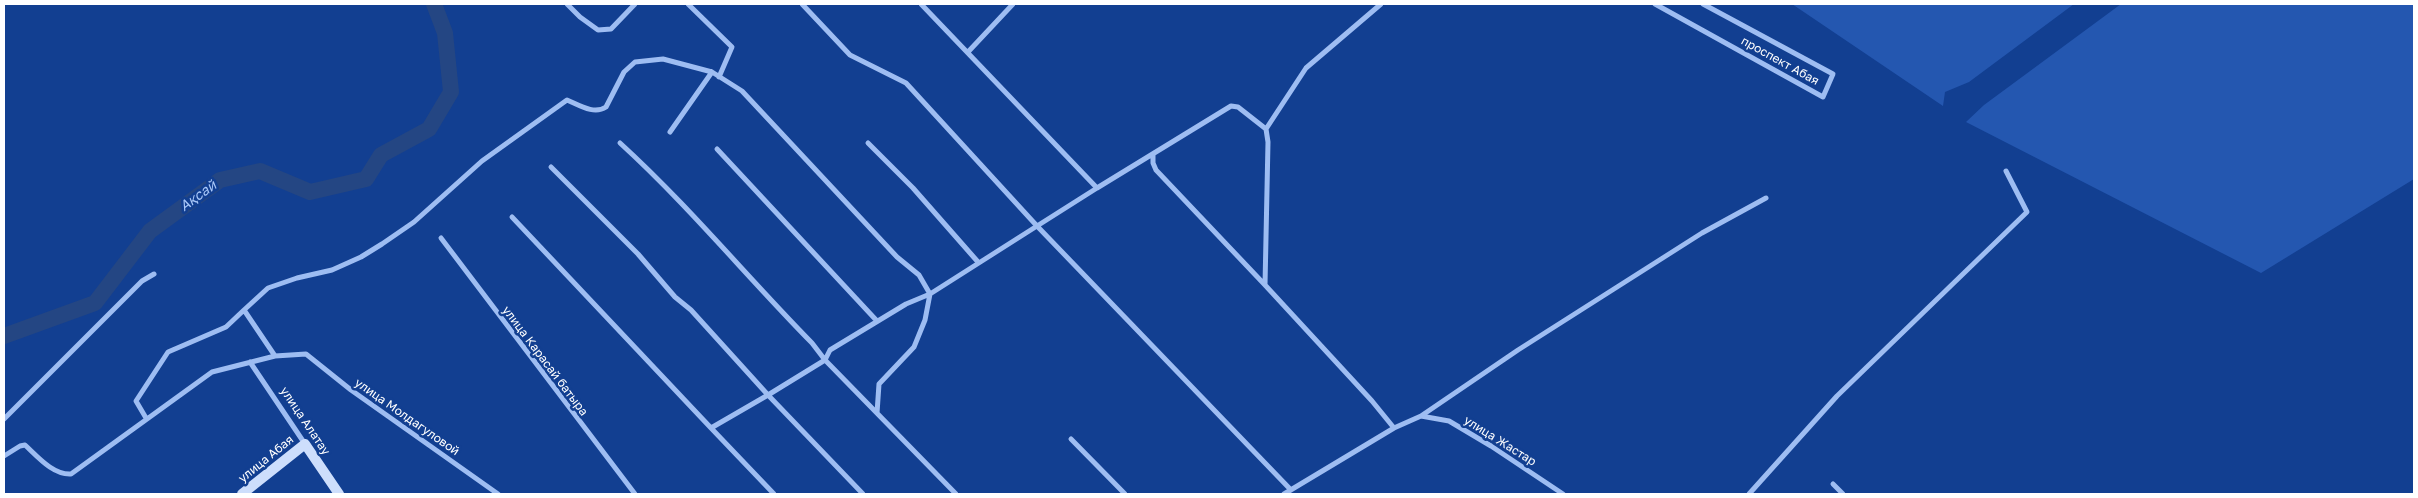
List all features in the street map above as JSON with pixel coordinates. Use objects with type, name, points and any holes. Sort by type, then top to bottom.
[{"type":"street","points":[[567,4],[598,30],[610,29],[636,4]]},
{"type":"street","points":[[688,4],[732,47],[720,77]]},
{"type":"street","points":[[802,4],[850,55],[906,83],[1037,226],[1291,490]]},
{"type":"street","points":[[921,4],[1097,188]]},
{"type":"street","points":[[968,52],[1013,4]]},
{"type":"street","points":[[1266,130],[1306,68],[1381,4]]},
{"type":"street","name":"проспект Абая","points":[[1655,4],[1823,97],[1832,74],[1703,4]]},
{"type":"street","points":[[146,418],[136,405],[136,401],[163,358],[174,349],[226,327],[272,286],[332,270],[375,249],[414,222],[482,161],[567,100],[596,111],[606,107],[624,72],[635,62],[663,59],[712,72],[742,91],[897,257],[918,275],[930,294],[925,320],[914,346],[879,384],[876,413]]},
{"type":"street","points":[[670,132],[712,72]]},
{"type":"street","points":[[711,428],[825,360],[830,350],[906,304],[930,294],[978,262],[1231,106],[1238,107],[1266,130],[1268,142],[1265,286]]},
{"type":"street","points":[[620,143],[665,184],[705,231],[812,343],[825,360],[956,494]]},
{"type":"street","points":[[868,143],[913,188],[978,262]]},
{"type":"street","points":[[717,149],[877,321]]},
{"type":"street","points":[[1153,154],[1153,163],[1156,170],[1372,401],[1394,428]]},
{"type":"street","points":[[551,167],[638,254],[675,297],[691,310],[768,395],[863,494]]},
{"type":"street","points":[[1749,494],[1837,396],[2026,212],[2006,171]]},
{"type":"street","points":[[1284,494],[1394,428],[1421,416],[1518,350],[1702,232],[1766,198]]},
{"type":"street","points":[[512,217],[774,494]]},
{"type":"street","name":"улица Карасай батыра","points":[[441,238],[635,494]]},
{"type":"street","points":[[4,419],[142,281],[154,274]]},
{"type":"street","points":[[4,456],[25,445],[53,469],[64,474],[71,474],[212,372],[275,356],[244,310]]},
{"type":"street","name":"улица Молдагуловой","points":[[275,356],[306,354],[351,390],[498,494]]},
{"type":"street","name":"улица Алатау","points":[[250,362],[339,494]]},
{"type":"street","name":"улица Жастар","points":[[1421,416],[1449,421],[1491,446],[1563,494]]},
{"type":"street","points":[[1071,439],[1125,494]]},
{"type":"street","name":"улица Абая","points":[[242,494],[305,444]]},
{"type":"street","points":[[1834,484],[1843,494]]},
{"type":"shaded area","points":[[1792,4],[2074,4],[1969,82],[1945,92],[1943,106]]},
{"type":"shaded area","points":[[2121,4],[2414,4],[2414,179],[2261,273],[1966,122],[1984,105]]},
{"type":"waterway","name":"Ақсай","points":[[4,336],[95,303],[150,231],[220,180],[260,171],[310,192],[366,179],[381,155],[429,129],[451,92],[445,33],[434,4]]}]
